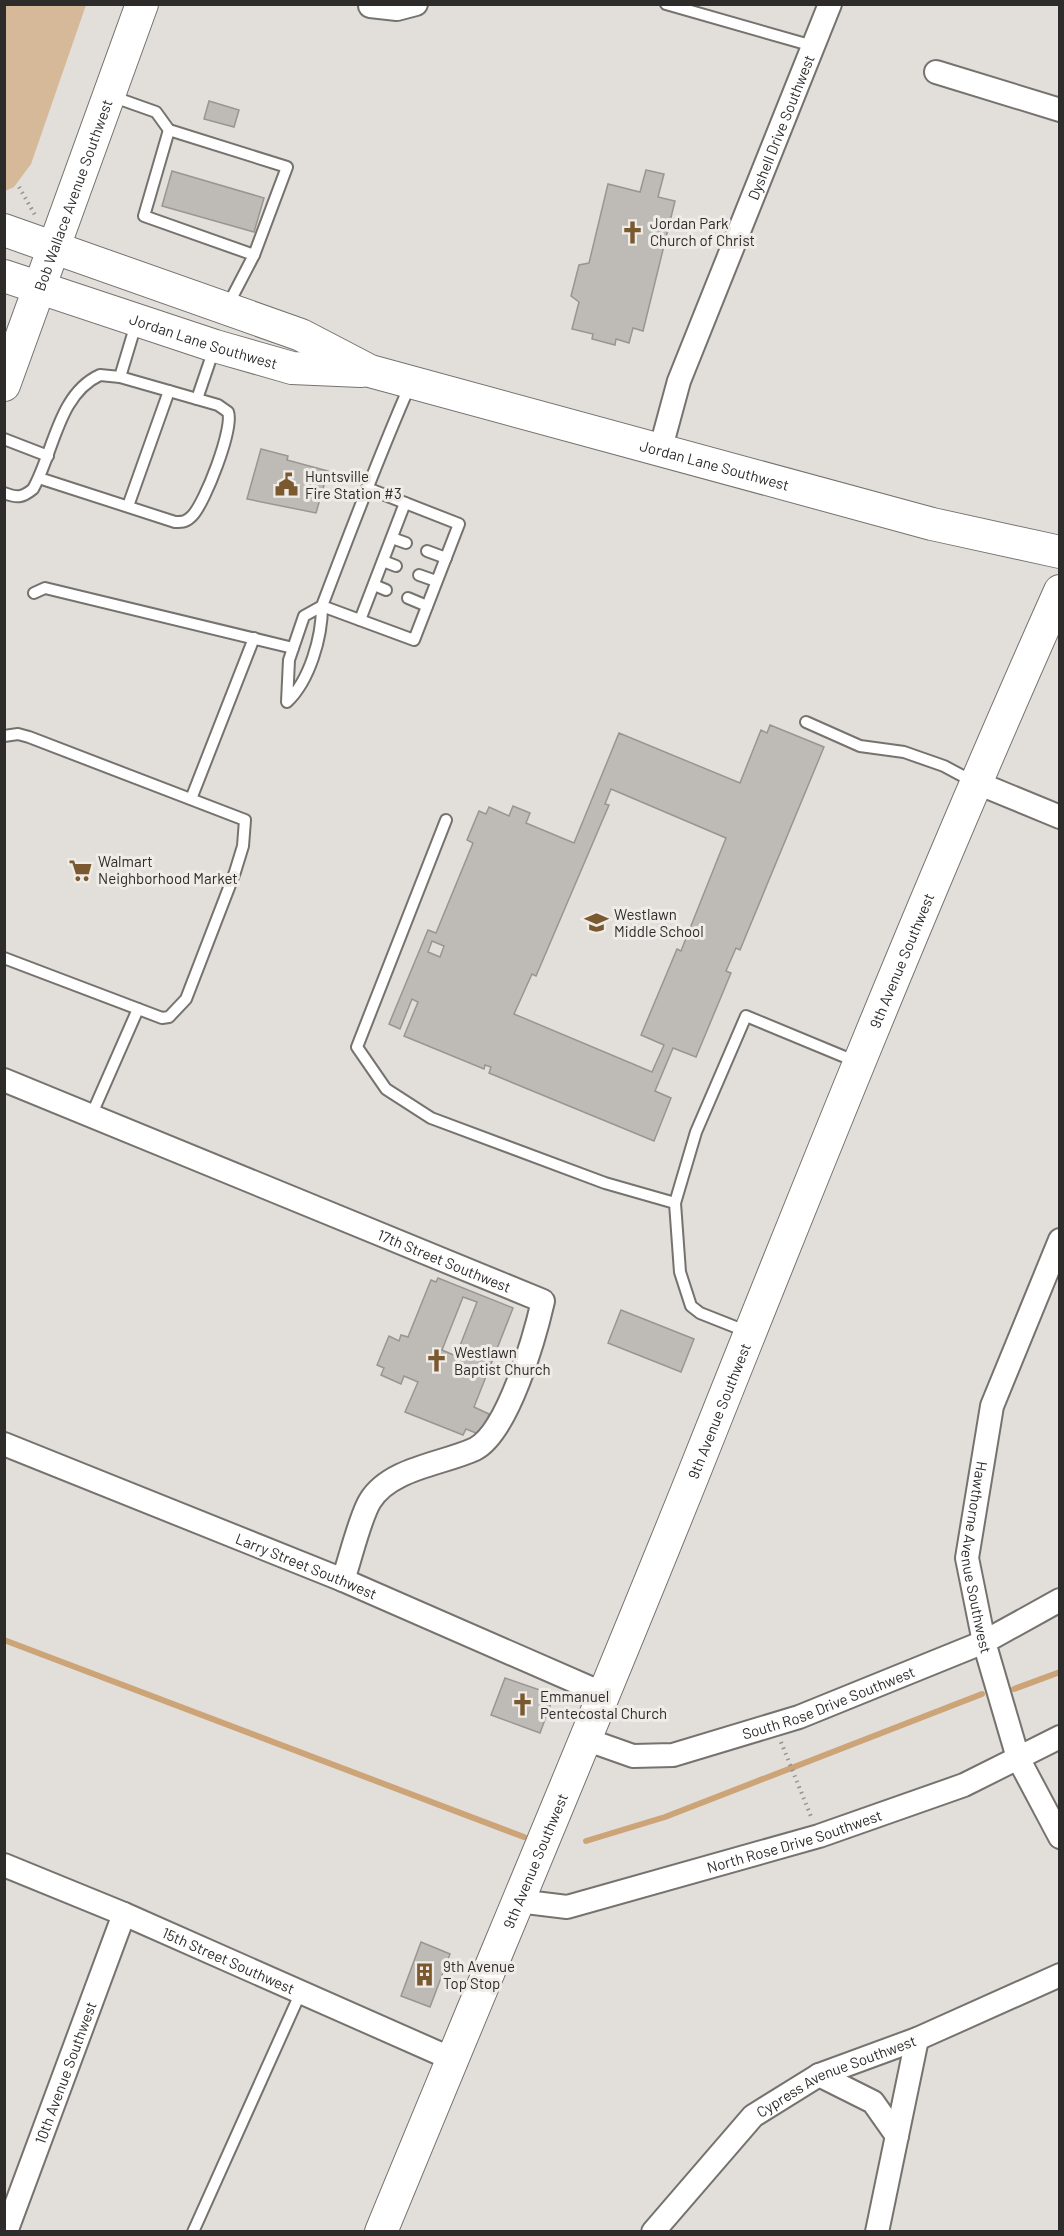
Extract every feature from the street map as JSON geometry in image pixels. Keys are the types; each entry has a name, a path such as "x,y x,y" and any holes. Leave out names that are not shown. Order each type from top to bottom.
{"main road":[{"name":"Bob Wallace Avenue Southwest","path":"4,385 142,4"},
{"name":"Jordan Lane Southwest","path":"4,230 301,335 370,371 932,524 1059,552"},
{"name":"Jordan Lane Southwest","path":"4,276 215,346 292,368 370,371"},
{"name":"9th Avenue Southwest","path":"381,2232 604,1694 858,1062 975,782 1059,591"}],"street":[{"path":"370,6 397,9 416,4"},
{"name":"Dyshell Drive Southwest","path":"660,451 679,381 830,4"},
{"path":"936,72 1059,110"},
{"path":"975,782 1059,817"},
{"name":"17th Street Southwest","path":"4,1080 543,1301 534,1339 500,1425 477,1448 395,1478 370,1501 343,1580"},
{"name":"Hawthorne Avenue Southwest","path":"1059,1240 992,1406 967,1558 984,1642 1018,1758 1059,1837"},
{"name":"Larry Street Southwest","path":"4,1444 343,1580 604,1694"},
{"name":"South Rose Drive Southwest","path":"585,1739 633,1756 673,1755 799,1717 984,1642 1059,1600"},
{"name":"North Rose Drive Southwest","path":"518,1901 567,1906 819,1836 964,1785 1059,1737"},
{"name":"15th Street Southwest","path":"4,1865 124,1914 300,1994 452,2059"},
{"name":"10th Avenue Southwest","path":"6,2232 124,1914"},
{"name":"Cypress Avenue Southwest","path":"653,2232 753,2116 819,2075 917,2039 1059,1974"},
{"path":"877,2232 917,2039"},
{"path":"819,2075 873,2102 897,2136"}],"lane":[{"path":"666,4 813,46"},
{"path":"108,95 156,112 169,130 287,167 254,255 226,308"},
{"path":"169,130 144,216 254,255"},
{"path":"120,376 137,321"},
{"path":"197,399 215,346"},
{"path":"4,493 17,498 26,495 39,478 67,406 77,390 100,375 120,376 218,405 228,412 230,418 230,427 201,502 194,515 185,522 175,522 39,478"},
{"path":"367,488 459,524 414,640 322,606 304,616 289,660 287,702 298,692 309,664 322,625 322,606 367,488 411,382"},
{"path":"128,506 169,391"},
{"path":"4,439 48,456"},
{"path":"360,620 405,503"},
{"path":"392,538 406,543"},
{"path":"427,551 446,558"},
{"path":"383,561 396,566"},
{"path":"419,575 436,581"},
{"path":"374,585 386,590"},
{"path":"34,592 45,588 293,648"},
{"path":"408,598 427,606"},
{"path":"191,799 254,639"},
{"path":"806,722 860,746 904,752 944,766 975,782"},
{"path":"4,736 18,734 29,737 245,820 243,846 236,872 183,1004 169,1017 162,1018 4,958"},
{"path":"446,820 357,1047 386,1089 431,1118 605,1183 675,1203"},
{"path":"91,1116 138,1009"},
{"path":"749,1333 691,1306 680,1272 675,1203 696,1132 746,1016 858,1062"},
{"path":"194,2232 300,1994"}],"path":[{"path":"786,1756 819,1836"}],"shaded area":[{"path":"5,4 86,5 31,164 14,187 5,191"}],"building":[{"path":"209,101 239,110 234,127 204,119"},
{"name":"Jordan Park Church of Christ","path":"646,170 664,174 658,197 675,201 643,331 633,328 629,343 616,339 615,345 592,339 593,334 572,329 579,302 571,296 579,265 589,263 608,184 640,192"},
{"path":"172,171 264,198 254,232 162,206"},
{"name":"Huntsville Fire Station #3","path":"261,449 288,456 287,460 328,471 316,513 247,499"},
{"path":"770,725 824,747 740,950 736,948 726,971 731,973 696,1057 673,1048 655,1091 671,1098 654,1141 489,1073 491,1067 485,1065 484,1069 404,1036 418,1002 412,999 400,1029 389,1024 428,930 436,933 473,843 467,840 479,811 486,814 489,807 509,816 513,806 530,813 526,823 574,843 619,733 740,783 761,730 767,733","holes":["611,789 726,838 681,951 677,949 641,1035 664,1045 652,1072 514,1014 532,974 536,976 609,805 605,804","432,941 444,946 440,957 428,952"]},
{"name":"Westlawn Baptist Church","path":"438,1278 513,1308 474,1407 489,1414 481,1435 466,1429 463,1435 405,1412 418,1382 404,1376 401,1384 381,1375 384,1368 377,1365 389,1336 399,1341 401,1335 408,1337 431,1280 436,1282","holes":["463,1297 477,1302 456,1356 442,1350"]},
{"path":"621,1310 694,1339 681,1372 608,1343"},
{"name":"Emmanuel Pentecostal Church","path":"505,1678 554,1695 540,1733 491,1715"},
{"name":"9th Avenue Top Stop","path":"421,1942 450,1954 430,2007 401,1996"}],"waterway":[{"path":"4,1640 524,1837"},
{"path":"1014,1689 1060,1672"},
{"path":"586,1841 665,1817 982,1694"}],"place":[{"name":"Jordan Park Church of Christ","path":"632,232"},
{"name":"Huntsville Fire Station #3","path":"287,485"},
{"name":"Walmart Neighborhood Market","path":"80,870"},
{"name":"Westlawn Middle School","path":"596,923"},
{"name":"Westlawn Baptist Church","path":"436,1361"},
{"name":"Emmanuel Pentecostal Church","path":"522,1705"},
{"name":"9th Avenue Top Stop","path":"425,1975"}]}
